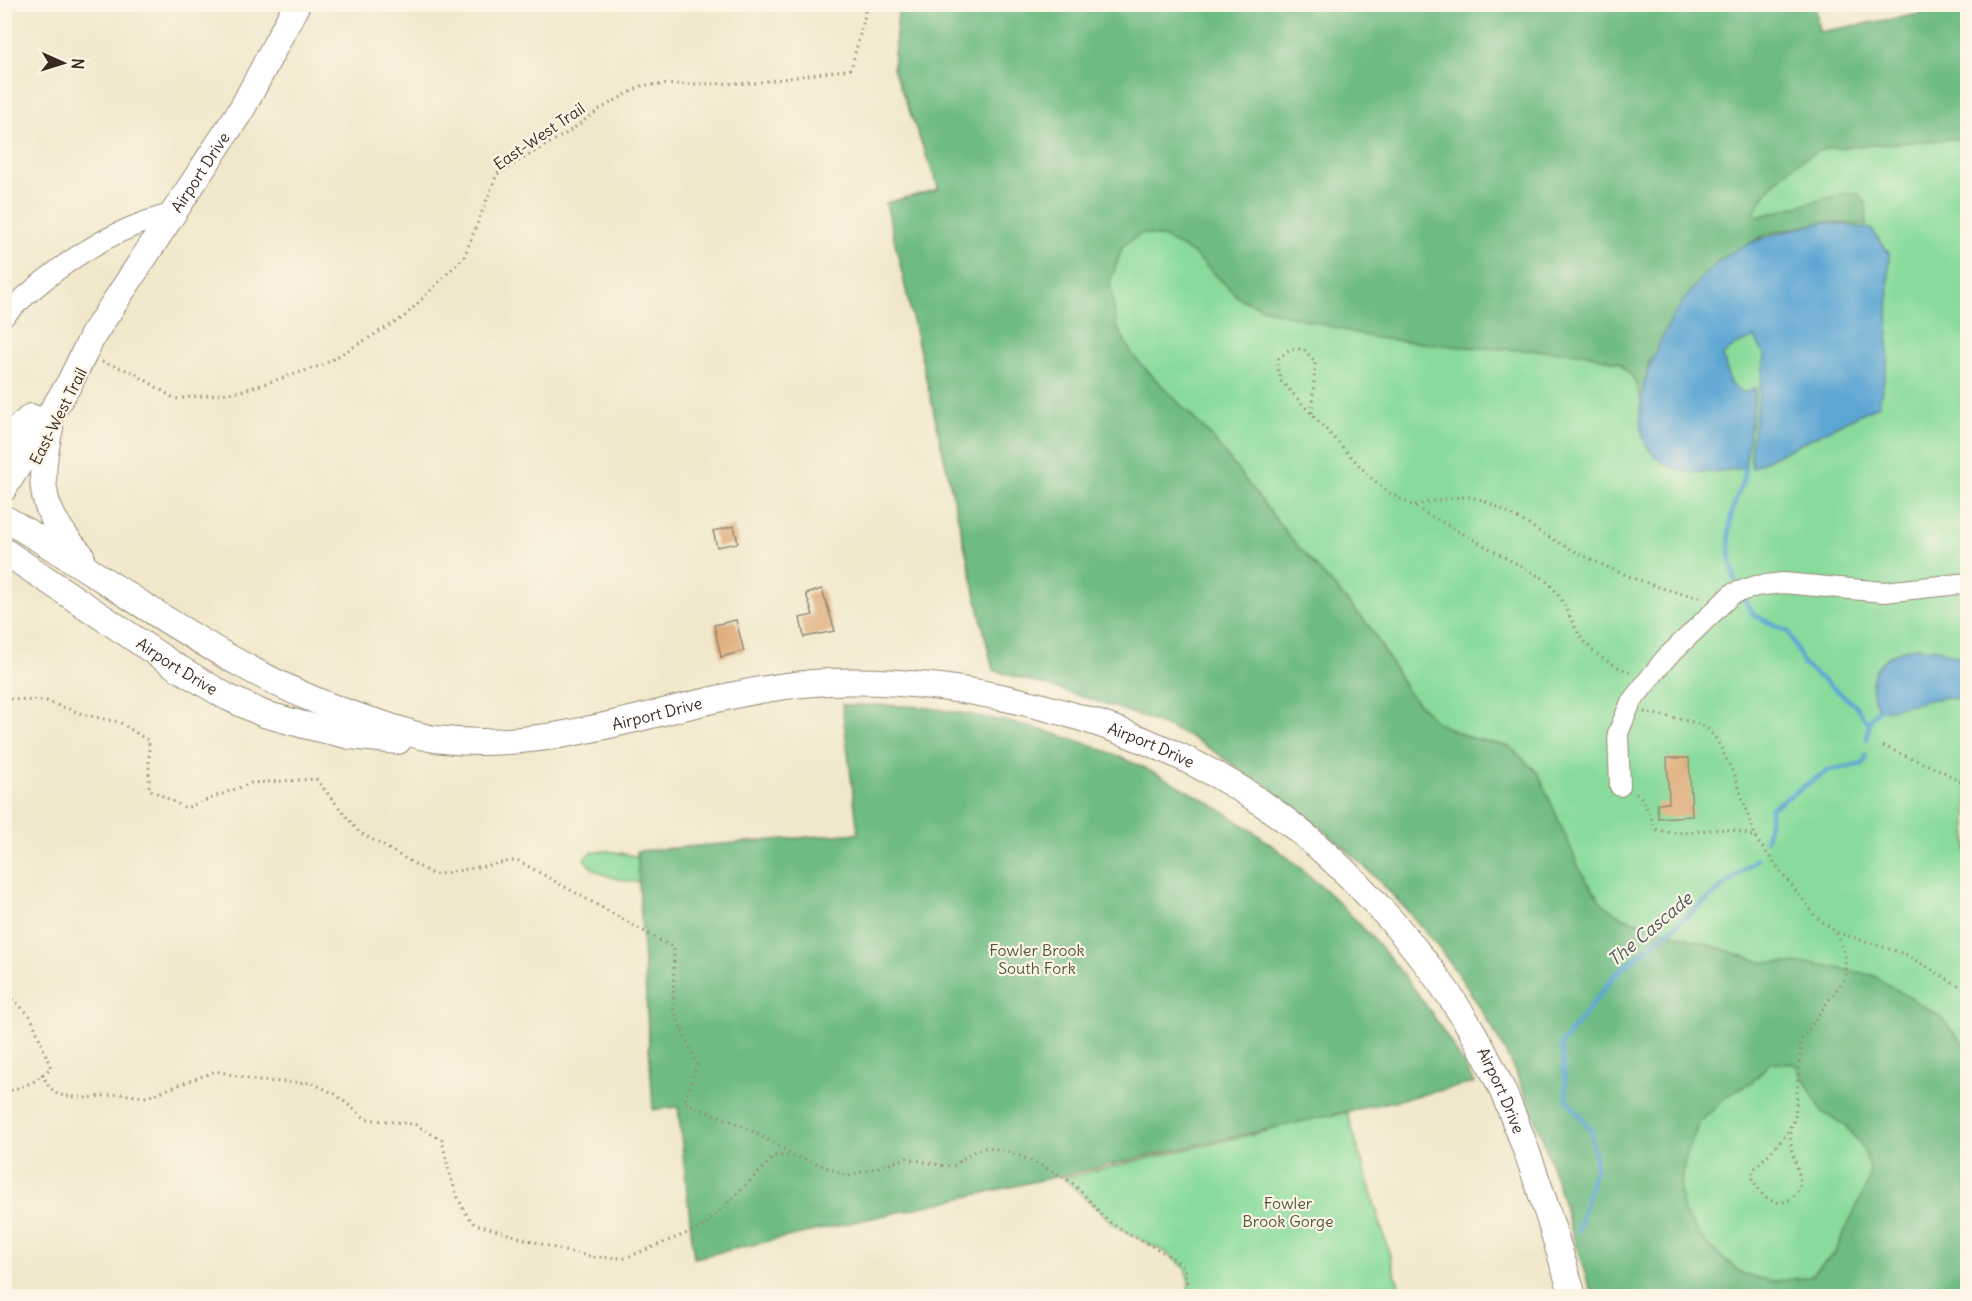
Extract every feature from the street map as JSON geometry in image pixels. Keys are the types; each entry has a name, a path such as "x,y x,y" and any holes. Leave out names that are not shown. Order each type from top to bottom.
{"main road":[{"name":"Airport Drive","path":"128,593 83,557 61,534 49,511 43,490 42,463 51,424 93,335 243,107 297,4"},
{"name":"Airport Drive","path":"4,456 60,375 93,335"},
{"name":"Airport Drive","path":"4,488 69,384"},
{"path":"4,441 32,417"},
{"name":"Airport Drive","path":"4,518 248,669 292,692 334,710 432,738 443,739"},
{"name":"Airport Drive","path":"4,551 175,666 227,697 264,714 351,736 392,741 529,740 580,732 789,687 827,682 871,683 978,692 1035,705 1144,741 1239,788 1325,854 1389,919 1429,970 1464,1020 1499,1083 1530,1166 1573,1296"}],"lane":[{"path":"4,316 35,286 113,234 146,220 175,213"},
{"path":"1620,786 1618,733 1628,709 1665,659 1732,594 1770,584 1884,592 1968,583"}],"path":[{"name":"East-West Trail","path":"99,362 133,372 175,399 238,392 323,365 404,316 464,257 497,174 567,133 600,109 643,86 754,83 851,69 865,15 865,4"},
{"path":"1312,413 1315,362 1304,349 1290,349 1278,358 1278,374 1288,390 1371,478 1383,488 1544,579 1563,599 1577,630 1589,648 1609,663 1649,679"},
{"path":"1413,505 1465,497 1481,500 1568,548 1662,589 1706,598 1732,594"},
{"path":"4,699 46,701 85,716 119,722 149,741 149,789 186,808 252,783 315,779 358,832 434,875 517,860 674,948 673,1008 697,1065 684,1102 745,1127 792,1154 849,1176 907,1158 944,1166 956,1165 966,1154 984,1148 1024,1159 1070,1182 1098,1206 1108,1220 1170,1255 1185,1268 1189,1296"},
{"path":"1628,709 1680,718 1707,728 1726,756 1756,838 1815,917 1836,932 1905,954 1968,991"},
{"path":"1883,746 1944,772 1968,786"},
{"path":"1620,786 1630,788 1643,799 1656,829 1666,833 1727,828 1745,832 1756,838"},
{"path":"1792,1126 1754,1169 1752,1176 1760,1192 1774,1202 1784,1202 1794,1197 1799,1188 1799,1178 1791,1145 1792,1126 1798,1109 1801,1040 1840,988 1846,976 1845,955 1836,932"},
{"path":"4,990 31,1017 51,1068 33,1082 4,1093"},
{"path":"42,1074 49,1087 58,1095 87,1098 120,1094 147,1097 216,1071 258,1081 312,1083 335,1094 366,1119 414,1124 442,1140 459,1200 467,1217 475,1224 565,1251 594,1257 625,1258 705,1226 775,1156 792,1154"}],"green space":[{"path":"1815,4 1819,32 1967,6 1967,1296 1593,1296 1540,1131 1508,1057 1481,1009 1450,963 1415,919 1377,879 1293,806 1194,739 1120,709 993,670 886,203 939,189 893,68 899,5"},
{"path":"1815,4 1819,32 1967,6 1967,138 1830,148 1819,151 1797,163 1768,191 1755,211 1757,217 1846,193 1858,194 1866,205 1867,225 1824,222 1766,234 1717,262 1649,362 1641,401 1634,379 1619,363 1583,353 1462,347 1375,338 1265,309 1239,298 1194,254 1165,238 1142,233 1123,246 1110,282 1117,328 1135,358 1211,436 1289,536 1370,627 1408,692 1437,723 1468,737 1510,747 1538,773 1581,872 1602,903 1622,917 1762,962 1818,964 1872,975 1940,1016 1967,1048 1967,1296 1593,1296 1540,1131 1508,1057 1481,1009 1450,963 1415,919 1377,879 1293,806 1194,739 1120,709 993,670 886,203 939,189 893,68 899,5","holes":["1770,1063 1795,1064 1823,1113 1844,1124 1862,1146 1870,1168 1868,1182 1834,1254 1809,1277 1774,1281 1744,1275 1706,1244 1684,1213 1680,1189 1686,1153 1700,1122 1727,1096 1752,1082"]},
{"name":"Fowler Brook South Fork","path":"842,705 930,708 1050,732 1113,754 1170,781 1224,812 1275,848 1322,887 1366,930 1406,978 1442,1029 1474,1083 694,1258 678,1107 653,1110 637,851 858,833"},
{"name":"Fowler Brook Gorge","path":"609,851 650,859 1333,1116 1347,1112 1402,1296 1187,1296 1189,1282 1185,1268 1170,1255 1116,1226 1063,1178 1267,1131 641,882 601,873 588,864 584,858 592,852"}],"water":[{"path":"1824,222 1871,229 1889,253 1888,360 1879,405 1751,468 1751,446 1765,356 1755,338 1737,344 1723,355 1730,384 1744,393 1756,388 1745,468 1690,472 1669,467 1660,461 1645,441 1640,416 1643,388 1653,357 1684,301 1701,278 1718,262 1742,247 1768,236"},
{"path":"1917,647 1938,649 1967,660 1967,702 1945,698 1879,710 1872,686 1877,667 1893,654"}],"building":[{"path":"734,526 738,543 717,547 713,531"},
{"path":"822,589 835,631 804,637 800,618 813,615 806,594"},
{"path":"736,620 744,651 721,657 714,625"},
{"path":"1667,758 1689,758 1692,816 1658,818 1657,803 1669,803"}],"waterway":[{"path":"1735,580 1729,535 1733,509 1745,468"},
{"path":"1744,599 1754,615 1789,632 1804,665 1855,705 1868,723"},
{"name":"The Cascade","path":"1867,739 1870,719 1882,706"},
{"name":"The Cascade","path":"1766,840 1771,808 1829,770 1864,764 1866,756"},
{"name":"The Cascade","path":"1578,1231 1596,1166 1591,1130 1567,1099 1561,1044 1617,973 1757,859"}]}
